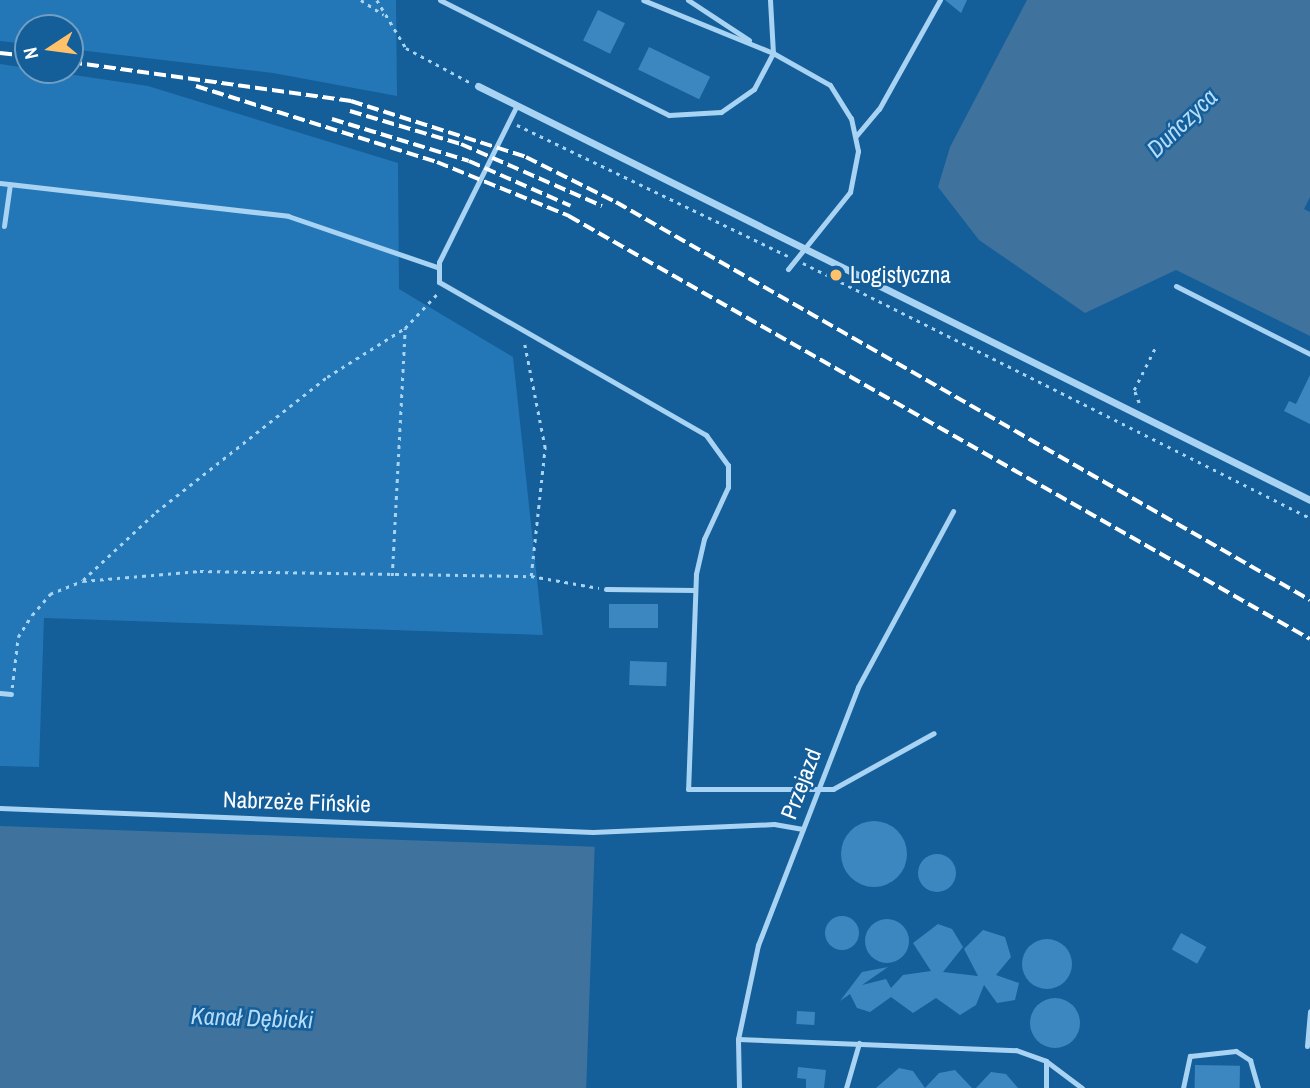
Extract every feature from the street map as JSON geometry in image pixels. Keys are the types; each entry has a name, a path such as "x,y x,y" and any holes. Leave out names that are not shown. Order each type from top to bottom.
{"street":[{"path":"478,86 1310,500"}],"lane":[{"path":"440,0 679,117 721,112 741,101 773,53 770,0"},
{"path":"643,0 749,40"},
{"path":"653,0 656,7"},
{"path":"688,0 749,40 830,85 856,136 850,192 807,249 788,269"},
{"path":"856,136 879,110 940,0"},
{"path":"516,107 437,267 444,287 522,328 686,422 724,453 728,487 704,539 695,590 688,789 834,789 934,733"},
{"path":"0,183 288,216 437,267"},
{"path":"4,226 10,184"},
{"path":"1176,286 1310,354"},
{"name":"Przejazd","path":"739,1088 738,1039 758,945 876,647 953,511"},
{"path":"606,589 695,590"},
{"path":"0,693 11,694"},
{"name":"Nabrzeże Fińskie","path":"0,808 593,832 774,824 803,829"},
{"path":"1307,1046 1310,1012"},
{"path":"738,1039 1016,1050 1046,1061 1082,1088"},
{"path":"846,1088 859,1043"},
{"path":"1183,1088 1190,1056 1236,1051 1250,1060 1258,1088"},
{"path":"1046,1061 1046,1088"}],"path":[{"path":"361,0 384,15"},
{"path":"377,0 406,48 478,86"},
{"path":"509,121 797,260 1310,518"},
{"path":"83,581 156,512 327,377 405,328 444,287"},
{"path":"392,576 405,328"},
{"path":"522,328 545,448 531,576"},
{"path":"1136,431 1147,410 1135,390 1156,346"},
{"path":"11,694 18,638 32,615 50,594 83,581 188,571 531,576 606,589"}],"shaded area":[{"path":"0,0 396,0 397,96 273,73 84,51 84,14 14,14 14,42 0,41"},
{"path":"0,64 14,66 14,84 84,84 84,76 148,86 398,163 399,289 513,357 543,635 44,618 39,767 0,766"}],"water":[{"name":"Duńczyca","path":"1027,0 1310,0 1310,197 1304,209 1310,212 1310,336 1176,270 1085,313 979,240 938,187 950,147"},
{"name":"Kanał Dębicki","path":"0,826 595,847 586,1088 0,1088"}],"building":[{"path":"945,0 967,0 961,13"},
{"path":"598,10 625,23 610,54 583,41"},
{"path":"649,47 710,77 699,99 638,69"},
{"path":"1310,375 1310,424 1284,411 1289,401 1296,404"},
{"path":"609,604 658,604 658,628 609,628"},
{"path":"630,661 667,662 666,686 629,685"},
{"path":"880,821 898,830 905,841 905,867 898,878 887,885 868,887 850,878 843,867 841,848 850,830 861,823"},
{"path":"937,854 950,860 956,873 950,886 937,892 924,886 918,873 924,860"},
{"path":"842,916 854,921 859,933 854,945 842,950 830,945 825,933 830,921"},
{"path":"887,919 902,926 909,941 902,956 887,963 872,956 865,941 872,926"},
{"path":"938,924 952,929 963,947 943,972 978,976 964,949 983,930 1005,937 1011,957 996,975 1019,983 1015,1000 997,1003 984,985 976,1005 960,1015 936,998 913,1013 891,997 870,1012 857,1008 850,994 840,1001 862,972 888,967 862,985 886,979 891,988 903,975 931,971 913,943"},
{"path":"1181,933 1206,947 1197,964 1172,950"},
{"path":"1047,939 1065,946 1072,964 1065,982 1047,989 1029,982 1022,964 1029,946"},
{"path":"1055,998 1073,1005 1080,1023 1073,1041 1055,1048 1037,1041 1030,1023 1037,1005"},
{"path":"797,1011 815,1012 814,1025 796,1024"},
{"path":"1195,1065 1240,1066 1240,1088 1195,1088"},
{"path":"798,1067 826,1070 824,1088 806,1088 806,1079 797,1078"},
{"path":"899,1068 913,1071 925,1088 876,1088"},
{"path":"955,1070 972,1088 925,1088 939,1073"},
{"path":"991,1072 1006,1074 1018,1088 976,1088"}],"railway":[{"path":"0,53 14,54"},
{"path":"84,64 351,101 526,157 616,202 1310,600"},
{"path":"196,86 437,162 569,216 1310,639"},
{"path":"350,111 461,144 602,206"},
{"path":"332,119 469,161 571,206"}],"place":[{"name":"Logistyczna","path":"836,275"}]}
